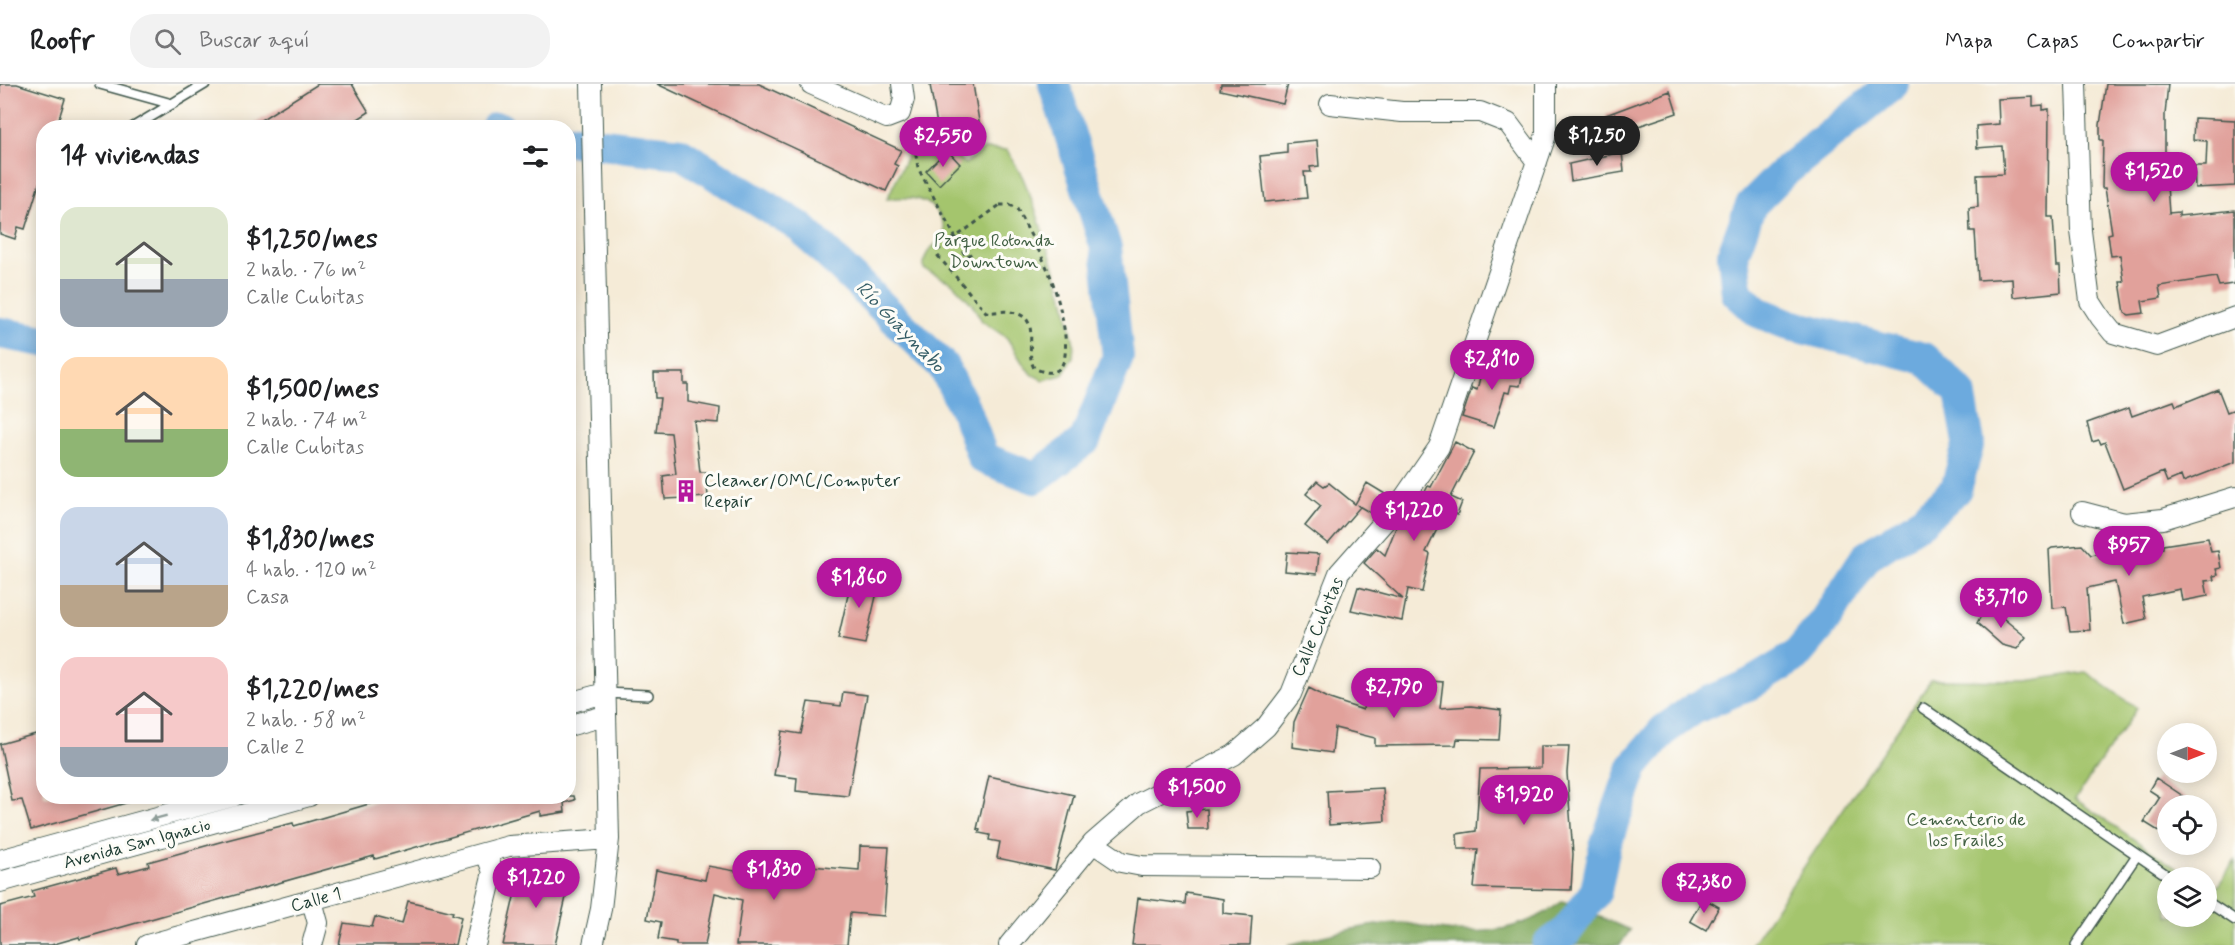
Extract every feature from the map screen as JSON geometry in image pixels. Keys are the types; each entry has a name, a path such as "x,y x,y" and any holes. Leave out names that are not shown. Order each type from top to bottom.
{"street":[{"path":"591,84 609,839 601,909 593,945"},
{"path":"811,84 874,115 886,118 900,113 904,99 902,84"},
{"name":"Calle Cubitas","path":"1009,945 1093,843 1139,803 1234,755 1266,727 1291,693 1339,573 1399,505 1439,447 1546,135 1546,84"},
{"path":"2076,84 2081,231 2090,300 2101,318 2113,333 2157,346 2235,317"},
{"path":"1330,104 1402,112 1480,112 1508,123 1537,162"},
{"path":"2082,512 2124,523 2163,519 2235,497"},
{"path":"576,701 605,693"},
{"path":"576,724 605,716"},
{"name":"Avenida San Ignacio","path":"0,860 180,804"},
{"name":"Avenida San Ignacio","path":"0,882 280,804"},
{"name":"Calle 1","path":"147,945 486,853 539,842 609,839"},
{"path":"1093,843 1121,862 1142,866 1370,868"},
{"path":"475,945 493,872 486,853"},
{"path":"312,901 318,923 312,945"}],"lane":[{"path":"145,120 205,84"},
{"path":"106,85 172,104"},
{"path":"605,693 648,695"},
{"path":"1923,708 2157,869"},
{"path":"2076,945 2137,855"},
{"path":"2217,908 2235,920"}],"path":[{"path":"900,113 915,149 918,168 966,257 974,252"},
{"path":"1000,205 1010,205 1017,209 1049,274 1059,302 1066,357 1059,370 1052,372 1034,368 1029,353 1033,339 1029,322 1024,317 1010,312 986,312 938,256 938,250 956,236 1000,205"}],"green space":[{"name":"Parque Rotonda Downtown","path":"947,147 965,164 984,149 1007,150 1023,178 1065,302 1074,344 1073,357 1062,375 1043,380 1033,375 1025,367 1007,338 982,321 972,304 952,283 924,269 926,256 942,237 944,230 937,211 918,199 887,199 910,150 927,151"},
{"name":"Cementerio de los Frailes","path":"2086,672 2137,708 2075,799 2174,867 2157,867 2157,927 2217,927 2217,887 2235,861 2235,945 1751,945 1931,680 2026,681"},
{"path":"1563,901 1630,930 1620,945 1288,945 1344,931 1387,924 1406,923 1455,931 1488,931 1534,919"}],"building":[{"path":"0,84 17,84 65,99 58,120 36,120 36,194 25,229 18,227 15,239 0,234"},
{"path":"318,84 352,84 369,112 356,120 261,120"},
{"path":"657,84 759,84 901,150 894,164 898,166 886,191"},
{"path":"973,84 981,134 940,142 930,85"},
{"path":"1221,84 1288,84 1283,104 1220,90"},
{"path":"2106,84 2168,84 2165,158 2169,213 2179,212 2179,216 2235,210 2235,281 2233,284 2219,286 2216,277 2159,286 2161,298 2142,301 2144,313 2129,315 2125,313 2120,282 2124,282 2120,255 2111,256 2108,234 2112,233 2105,188 2102,188 2103,140 2100,140 2100,125"},
{"path":"1670,91 1677,113 1612,135 1606,115"},
{"path":"2033,97 2033,106 2043,105 2043,110 2049,109 2048,217 2053,217 2056,266 2060,266 2061,292 2013,297 2012,278 1978,280 1975,231 1970,231 1969,208 1978,207 1977,175 2004,174 2002,146 1977,148 1976,126 1999,124 1998,99"},
{"path":"2194,118 2235,120 2235,186 2195,188 2194,166 2206,166 2207,141 2193,140"},
{"path":"1317,140 1319,166 1310,167 1311,172 1304,172 1307,198 1265,202 1260,156 1287,153 1287,143"},
{"path":"947,150 960,164 939,185 926,171"},
{"path":"1622,152 1624,172 1571,181 1569,164"},
{"path":"1488,358 1524,367 1520,386 1511,385 1509,393 1505,392 1494,427 1462,417 1472,388 1477,390 1484,361"},
{"path":"654,373 684,373 684,384 688,384 688,402 720,408 719,423 694,421 700,472 706,472 708,497 665,499 663,476 676,474 671,433 656,432 660,398 655,398"},
{"path":"2218,389 2227,412 2235,409 2235,462 2183,482 2181,476 2167,482 2163,472 2123,489 2105,442 2101,444 2099,440 2092,442 2087,423 2129,408 2132,416 2174,401 2176,406"},
{"path":"1455,442 1474,452 1451,497 1462,502 1457,515 1454,513 1449,522 1442,519 1426,552 1430,554 1422,592 1408,589 1402,621 1351,610 1358,587 1403,599 1364,563 1377,548 1385,555 1397,525 1412,507 1416,509 1428,486 1431,487"},
{"path":"1317,481 1324,486 1329,483 1355,504 1367,483 1390,497 1374,515 1357,505 1360,507 1328,544 1305,526 1321,506 1306,494"},
{"path":"2208,538 2211,552 2218,551 2221,568 2216,569 2218,575 2213,576 2214,580 2205,581 2208,596 2182,601 2180,589 2142,597 2146,619 2124,624 2115,582 2087,588 2090,630 2070,631 2066,607 2052,608 2049,550 2052,548 2082,545 2091,555 2131,547 2133,553 2163,548 2163,545"},
{"path":"1287,552 1319,554 1317,574 1285,571"},
{"path":"853,573 880,579 865,644 838,639"},
{"path":"1987,605 2026,637 2017,649 2002,645 1977,623"},
{"path":"1394,678 1443,682 1440,708 1471,706 1501,710 1499,740 1457,739 1456,745 1375,746 1375,738 1335,728 1332,753 1292,747 1294,722 1309,688 1330,699 1363,710 1365,696 1391,702"},
{"path":"843,692 867,695 848,796 796,791 797,778 774,775 782,731 801,734 808,702 841,706"},
{"path":"36,734 36,804 122,804 31,830 22,800 12,801 0,744"},
{"path":"1541,746 1569,746 1567,773 1573,854 1571,890 1474,888 1478,849 1458,849 1457,834 1476,831 1480,769 1541,768"},
{"path":"989,776 1074,795 1055,870 997,858 1000,842 989,840 990,835 979,833 980,830 977,829"},
{"path":"2156,778 2157,783 2164,783 2182,795 2157,795 2149,790"},
{"path":"1383,788 1385,821 1329,825 1327,791"},
{"path":"2157,802 2157,830 2144,822"},
{"path":"369,804 564,804 565,812 540,816 540,811 375,859 374,856 80,939 79,937 51,945 0,945 0,906 34,897 32,891 116,868 118,874 149,866 148,862 227,840 293,823 294,826"},
{"path":"1207,809 1208,829 1188,829 1186,811"},
{"path":"860,846 889,847 884,916 850,913 847,945 736,945 742,900 715,893 705,945 676,945 676,942 658,939 661,922 647,919 656,870 705,880 708,866 746,873 749,861 859,870"},
{"path":"531,864 560,871 557,891 567,893 555,945 503,945 517,884 522,871 529,873"},
{"path":"1186,893 1223,899 1223,913 1252,916 1250,945 1132,945 1138,898 1185,904"},
{"path":"1703,898 1719,907 1706,930 1690,921"},
{"path":"408,901 453,912 452,914 461,917 455,945 339,945 344,923 372,927 375,917 402,924"}],"waterway":[{"name":"Río Guaynabo","path":"576,141 680,153 800,227 943,366 966,411 983,458 1035,478 1085,440 1118,357 1106,248 1054,84"},
{"path":"1548,945 1566,932 1596,891 1605,846 1633,767 1664,730 1695,708 1750,684 1795,657 1821,626 1866,557 1922,521 1956,489 1969,442 1960,392 1924,358 1790,325 1758,312 1737,293 1733,254 1751,205 1783,173 1893,84"},
{"name":"Río Guaynabo","path":"0,333 36,340"}],"place":[{"name":"Cleaner/OMC/Computer Repair","path":"686,491"}]}
